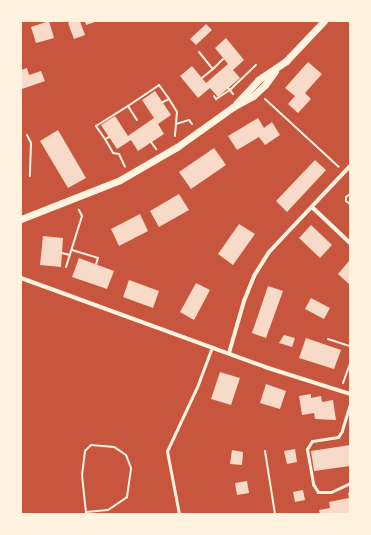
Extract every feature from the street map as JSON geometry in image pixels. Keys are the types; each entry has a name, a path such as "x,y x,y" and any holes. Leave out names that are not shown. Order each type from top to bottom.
{"street":[{"path":"21,220 120,180 177,147 233,106 257,93 275,70 324,21"},
{"path":"229,353 254,276 269,252 313,208 350,166"},
{"path":"313,208 350,243"},
{"path":"346,238 350,234"},
{"path":"21,278 212,346 265,367 350,394"}],"lane":[{"path":"179,514 167,451 197,387 212,346"},
{"path":"350,404 342,431 338,437 312,441 307,449 313,484 318,492 331,492 350,483"}],"path":[{"path":"199,52 213,69"},
{"path":"202,78 223,58"},
{"path":"214,96 216,99 256,65"},
{"path":"126,167 118,154 113,153 96,126 159,85 177,112 175,139"},
{"path":"229,89 234,94"},
{"path":"163,102 169,99"},
{"path":"265,99 344,172"},
{"path":"128,106 137,120"},
{"path":"176,124 189,120 193,125"},
{"path":"27,135 31,143 30,176"},
{"path":"105,139 109,136"},
{"path":"151,142 156,150"},
{"path":"350,194 346,197 346,202 350,204"},
{"path":"66,267 82,216 79,210"},
{"path":"72,250 98,258 96,264"},
{"path":"62,253 70,256"},
{"path":"328,339 350,346"},
{"path":"343,384 350,364"},
{"path":"91,445 114,447 126,455 131,468 127,497 108,510 86,513 82,475 85,451 91,445"},
{"path":"265,451 274,514"}],"building":[{"path":"49,21 54,38 36,43 31,27"},
{"path":"72,21 80,21 85,35 74,39 68,23"},
{"path":"85,21 98,21 86,25"},
{"path":"206,24 212,30 196,45 190,39"},
{"path":"226,38 244,60 233,70 240,78 218,97 210,88 198,98 180,76 192,66 206,83 228,64 215,48"},
{"path":"308,62 322,74 305,93 311,99 298,113 288,104 295,96 285,88"},
{"path":"27,68 29,75 41,71 45,81 22,89 21,70"},
{"path":"155,91 171,115 158,124 164,134 138,151 131,140 117,149 101,125 115,116 128,136 154,118 142,100"},
{"path":"258,118 264,128 272,122 280,135 265,145 259,137 237,150 228,136"},
{"path":"58,130 86,178 68,188 40,141"},
{"path":"214,148 226,165 191,189 179,172"},
{"path":"315,160 326,170 287,212 276,201"},
{"path":"179,194 189,210 159,227 150,211"},
{"path":"140,214 148,231 119,246 111,229"},
{"path":"239,224 255,234 233,265 218,254"},
{"path":"311,225 332,245 320,258 299,238"},
{"path":"43,236 63,238 61,267 40,265"},
{"path":"79,258 114,271 107,289 72,277"},
{"path":"349,261 350,262 350,285 338,274"},
{"path":"129,280 159,291 153,308 123,297"},
{"path":"196,283 210,290 194,320 180,312"},
{"path":"268,286 283,291 266,338 252,333"},
{"path":"311,298 330,308 324,319 305,309"},
{"path":"284,335 295,338 292,347 279,343"},
{"path":"306,338 341,350 334,369 299,358"},
{"path":"220,372 240,378 231,405 211,399"},
{"path":"266,384 286,391 280,409 260,403"},
{"path":"311,394 311,398 321,396 322,402 333,400 336,420 315,419 314,413 302,415 299,396"},
{"path":"350,445 350,466 314,471 311,451"},
{"path":"295,449 297,462 287,464 284,451"},
{"path":"232,450 243,452 242,465 230,464"},
{"path":"247,481 249,493 237,495 235,483"},
{"path":"303,490 305,500 295,502 293,492"},
{"path":"350,492 350,514 320,514 319,510 330,508 329,502 349,498 348,493"}]}
